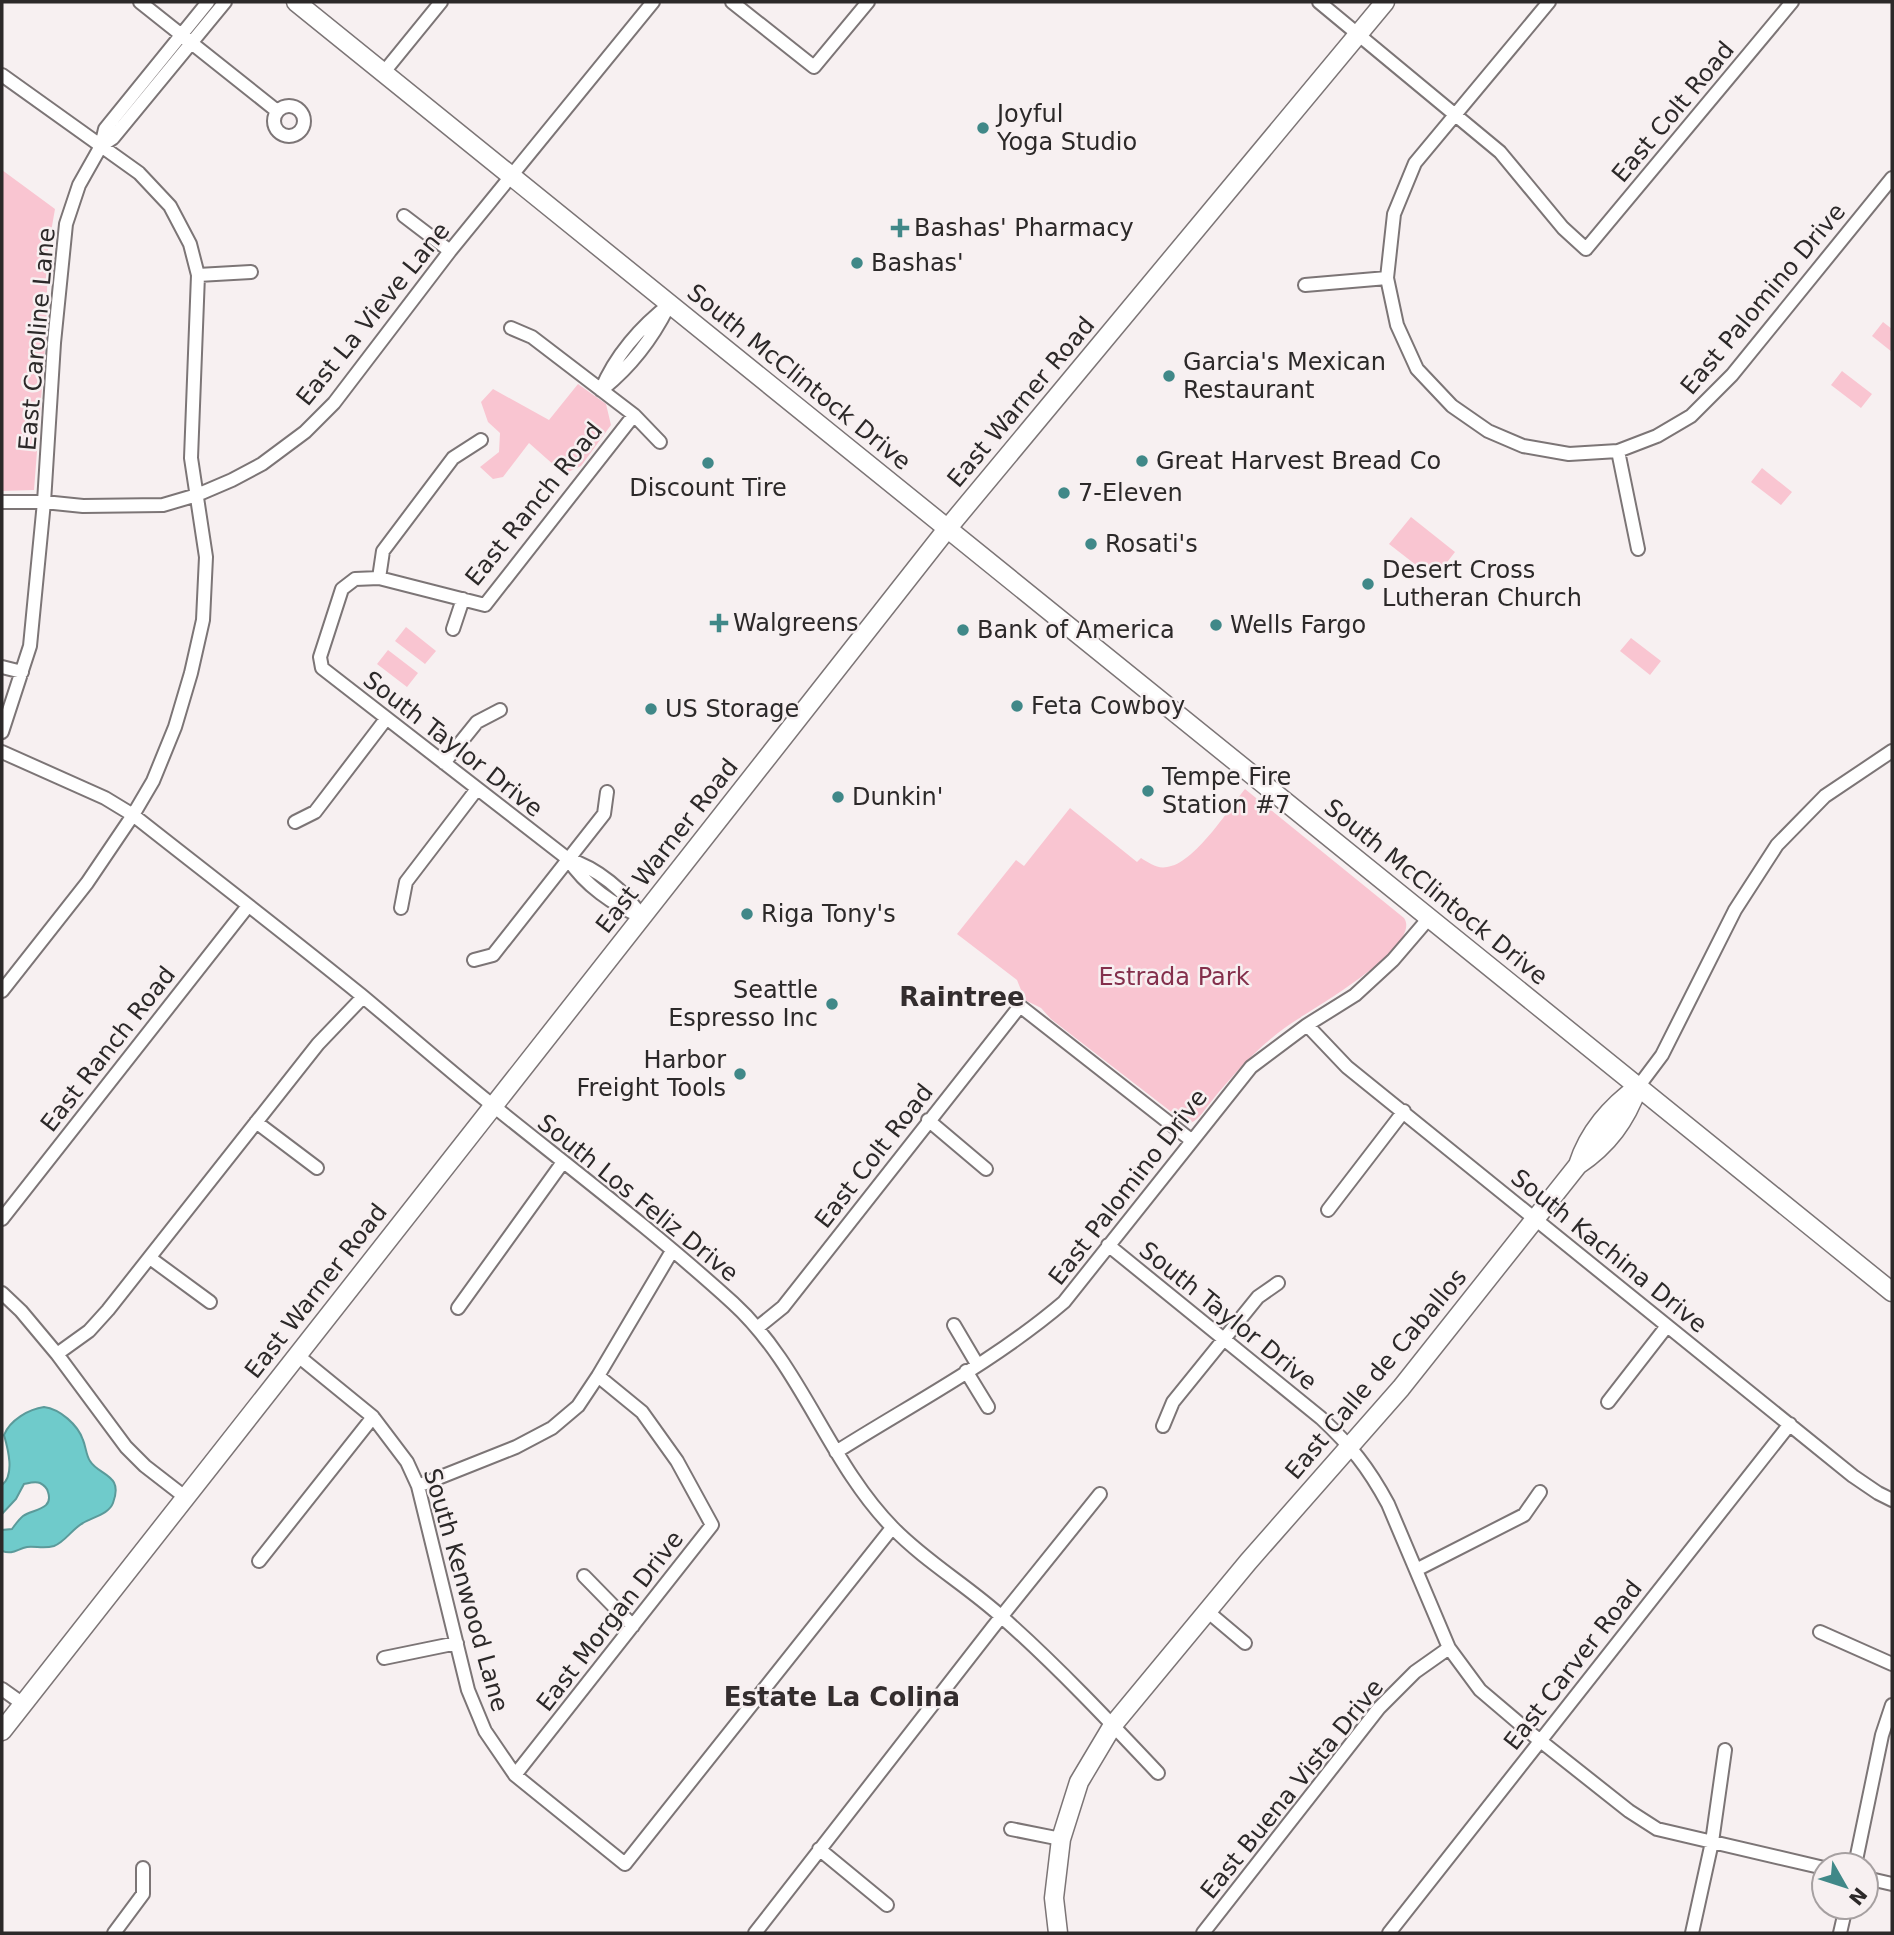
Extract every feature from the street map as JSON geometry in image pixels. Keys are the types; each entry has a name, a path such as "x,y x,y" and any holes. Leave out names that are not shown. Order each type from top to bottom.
{"main road":[{"name":"South McClintock Drive","path":"296,2 1638,1087 1891,1285"},
{"name":"East Warner Road","path":"2,1731 947,529 1385,2"},
{"name":"East Calle de Caballos","path":"1058,1933 1054,1898 1061,1839 1079,1782 1113,1725 1207,1611 1434,1348 1578,1165 1598,1151 1629,1112 1638,1087"}],"street":[{"path":"139,2 278,111"},
{"name":"East Caroline Lane","path":"186,39 208,2"},
{"name":"East Caroline Lane","path":"44,502 54,343 66,224 79,185 101,146 105,128 186,39 225,2"},
{"path":"384,72 441,2"},
{"name":"East La Vieve Lane","path":"44,502 83,506 163,505 197,495 232,480 262,464 305,432 334,403 450,251 653,2"},
{"path":"732,2 814,67 868,2"},
{"path":"1319,2 1455,116"},
{"name":"East Palomino Drive","path":"1549,2 1415,163 1394,214 1387,278 1397,325 1417,369 1452,406 1488,431 1523,446 1569,454 1618,451 1657,436 1691,416 1732,375 1892,178"},
{"name":"East Colt Road","path":"1455,116 1500,152 1563,228 1586,249 1792,2"},
{"path":"2,75 139,173 170,206 190,244 198,275 191,458 206,557 202,620 191,673 153,780 88,883 2,990"},
{"path":"404,216 450,251"},
{"path":"198,275 251,272"},
{"path":"1305,285 1387,278"},
{"name":"East Ranch Road","path":"601,390 621,375 659,327 670,304"},
{"path":"511,328 532,337 634,415 660,442"},
{"name":"East Ranch Road","path":"379,578 485,605 634,415"},
{"path":"379,578 383,551 453,457 481,440"},
{"path":"1618,451 1638,550"},
{"path":"2,502 44,502 30,646 2,732"},
{"name":"South Taylor Drive","path":"379,578 355,579 342,589 320,657 322,668 568,859 579,876 620,908 642,917"},
{"path":"453,629 463,599"},
{"path":"2,667 22,672"},
{"path":"444,763 477,722 500,710"},
{"path":"295,821 315,812 386,719"},
{"path":"1638,1087 1662,1055 1735,909 1777,845 1825,796 1892,751"},
{"name":"South Los Feliz Drive","path":"2,752 105,798 133,815 363,997 735,1305 757,1328 795,1381 859,1487 892,1528 1001,1616 1113,1725 1158,1773"},
{"path":"401,908 406,882 477,789"},
{"path":"474,960 493,955 604,814 607,792"},
{"name":"East Ranch Road","path":"2,1219 248,906"},
{"name":"East Palomino Drive","path":"836,1452 1037,1325 1063,1302 1251,1067 1307,1025 1355,995 1393,960 1429,918"},
{"path":"57,1354 89,1332 318,1044 363,997"},
{"name":"East Colt Road","path":"757,1328 783,1307 1020,1006 1191,1140"},
{"name":"South Kachina Drive","path":"1307,1025 1347,1067 1853,1476 1892,1500"},
{"path":"1328,1210 1404,1111"},
{"path":"928,1120 986,1169"},
{"path":"256,1122 317,1168"},
{"path":"458,1308 563,1162"},
{"name":"South Taylor Drive","path":"1108,1245 1321,1418 1350,1446 1375,1480 1388,1504 1450,1648 1480,1690 1629,1811 1657,1829 1810,1865"},
{"path":"418,1486 516,1447 552,1428 578,1406 672,1251"},
{"path":"150,1258 210,1302"},
{"path":"1163,1426 1173,1402 1258,1297 1278,1283"},
{"path":"2,1293 57,1354 126,1447 145,1466 185,1497"},
{"path":"954,1325 977,1364"},
{"path":"1608,1402 1667,1326"},
{"name":"South Kenwood Lane","path":"297,1355 373,1417 401,1454 418,1486 468,1690 485,1731 515,1775 625,1864 892,1528"},
{"path":"966,1371 988,1407"},
{"name":"East Morgan Drive","path":"515,1775 712,1525 677,1461 642,1412 598,1376"},
{"path":"259,1561 373,1417"},
{"name":"East Carver Road","path":"1389,1933 1790,1424"},
{"path":"1416,1570 1524,1515 1540,1492"},
{"path":"755,1933 1001,1616 1100,1494"},
{"path":"584,1576 633,1626"},
{"path":"1207,1611 1245,1643"},
{"path":"1820,1632 1892,1664"},
{"path":"384,1658 457,1643"},
{"name":"East Buena Vista Drive","path":"1203,1933 1379,1708 1415,1672 1450,1648"},
{"path":"2,1689 23,1704"},
{"path":"1858,1851 1882,1735 1892,1705"},
{"path":"1692,1933 1712,1842 1725,1750"},
{"path":"1011,1829 1061,1839"},
{"path":"819,1849 887,1905"},
{"path":"114,1933 143,1894 143,1868"}],"green space":[{"path":"2,170 55,209 48,249 46,335 34,490 2,491"},
{"path":"1883,322 1892,329 1892,352 1872,336"},
{"path":"1842,371 1872,394 1861,408 1831,385"},
{"path":"578,384 606,404 611,425 581,466 564,474 529,443 503,477 493,479 480,467 499,452 500,433 488,422 481,402 493,389 549,420"},
{"path":"1762,468 1792,492 1781,505 1751,482"},
{"path":"1411,517 1455,552 1434,579 1389,544"},
{"path":"406,627 436,651 425,664 395,641"},
{"path":"1631,638 1661,661 1650,675 1620,651"},
{"path":"388,650 418,673 407,687 377,664"},
{"name":"Estrada Park","path":"1245,789 1404,918 1406,930 1398,943 1366,974 1285,1028 1262,1047 1230,1079 1197,1119 1187,1124 1051,1019 1041,1008 1025,1000 1017,980 957,934 1016,860 1024,866 1070,808 1137,862 1141,858 1150,864 1167,867 1177,864 1199,847"}],"water":[{"path":"44,1407 62,1414 77,1429 90,1461 113,1481 116,1493 111,1507 79,1526 62,1542 54,1546 2,1551 2,1530 12,1529 23,1516 45,1506 49,1498 46,1488 40,1483 24,1484 16,1499 2,1514 2,1485 6,1481 9,1468 4,1435 21,1416"}],"place":[{"name":"Joyful Yoga Studio","path":"983,128"},
{"name":"Bashas' Pharmacy","path":"900,228"},
{"name":"Bashas'","path":"857,263"},
{"name":"Garcia's Mexican Restaurant","path":"1169,376"},
{"name":"Great Harvest Bread Co","path":"1142,461"},
{"name":"Discount Tire","path":"708,463"},
{"name":"7-Eleven","path":"1064,493"},
{"name":"Rosati's","path":"1091,544"},
{"name":"Desert Cross Lutheran Church","path":"1368,584"},
{"name":"Walgreens","path":"719,623"},
{"name":"Wells Fargo","path":"1216,625"},
{"name":"Bank of America","path":"963,630"},
{"name":"Feta Cowboy","path":"1017,706"},
{"name":"US Storage","path":"651,709"},
{"name":"Tempe Fire Station #7","path":"1148,791"},
{"name":"Dunkin'","path":"838,797"},
{"name":"Riga Tony's","path":"747,914"},
{"name":"Seattle Espresso Inc","path":"832,1004"},
{"name":"Harbor Freight Tools","path":"740,1074"}],"district":[{"name":"Raintree","path":"962,997"},
{"name":"Estate La Colina","path":"842,1697"}]}
